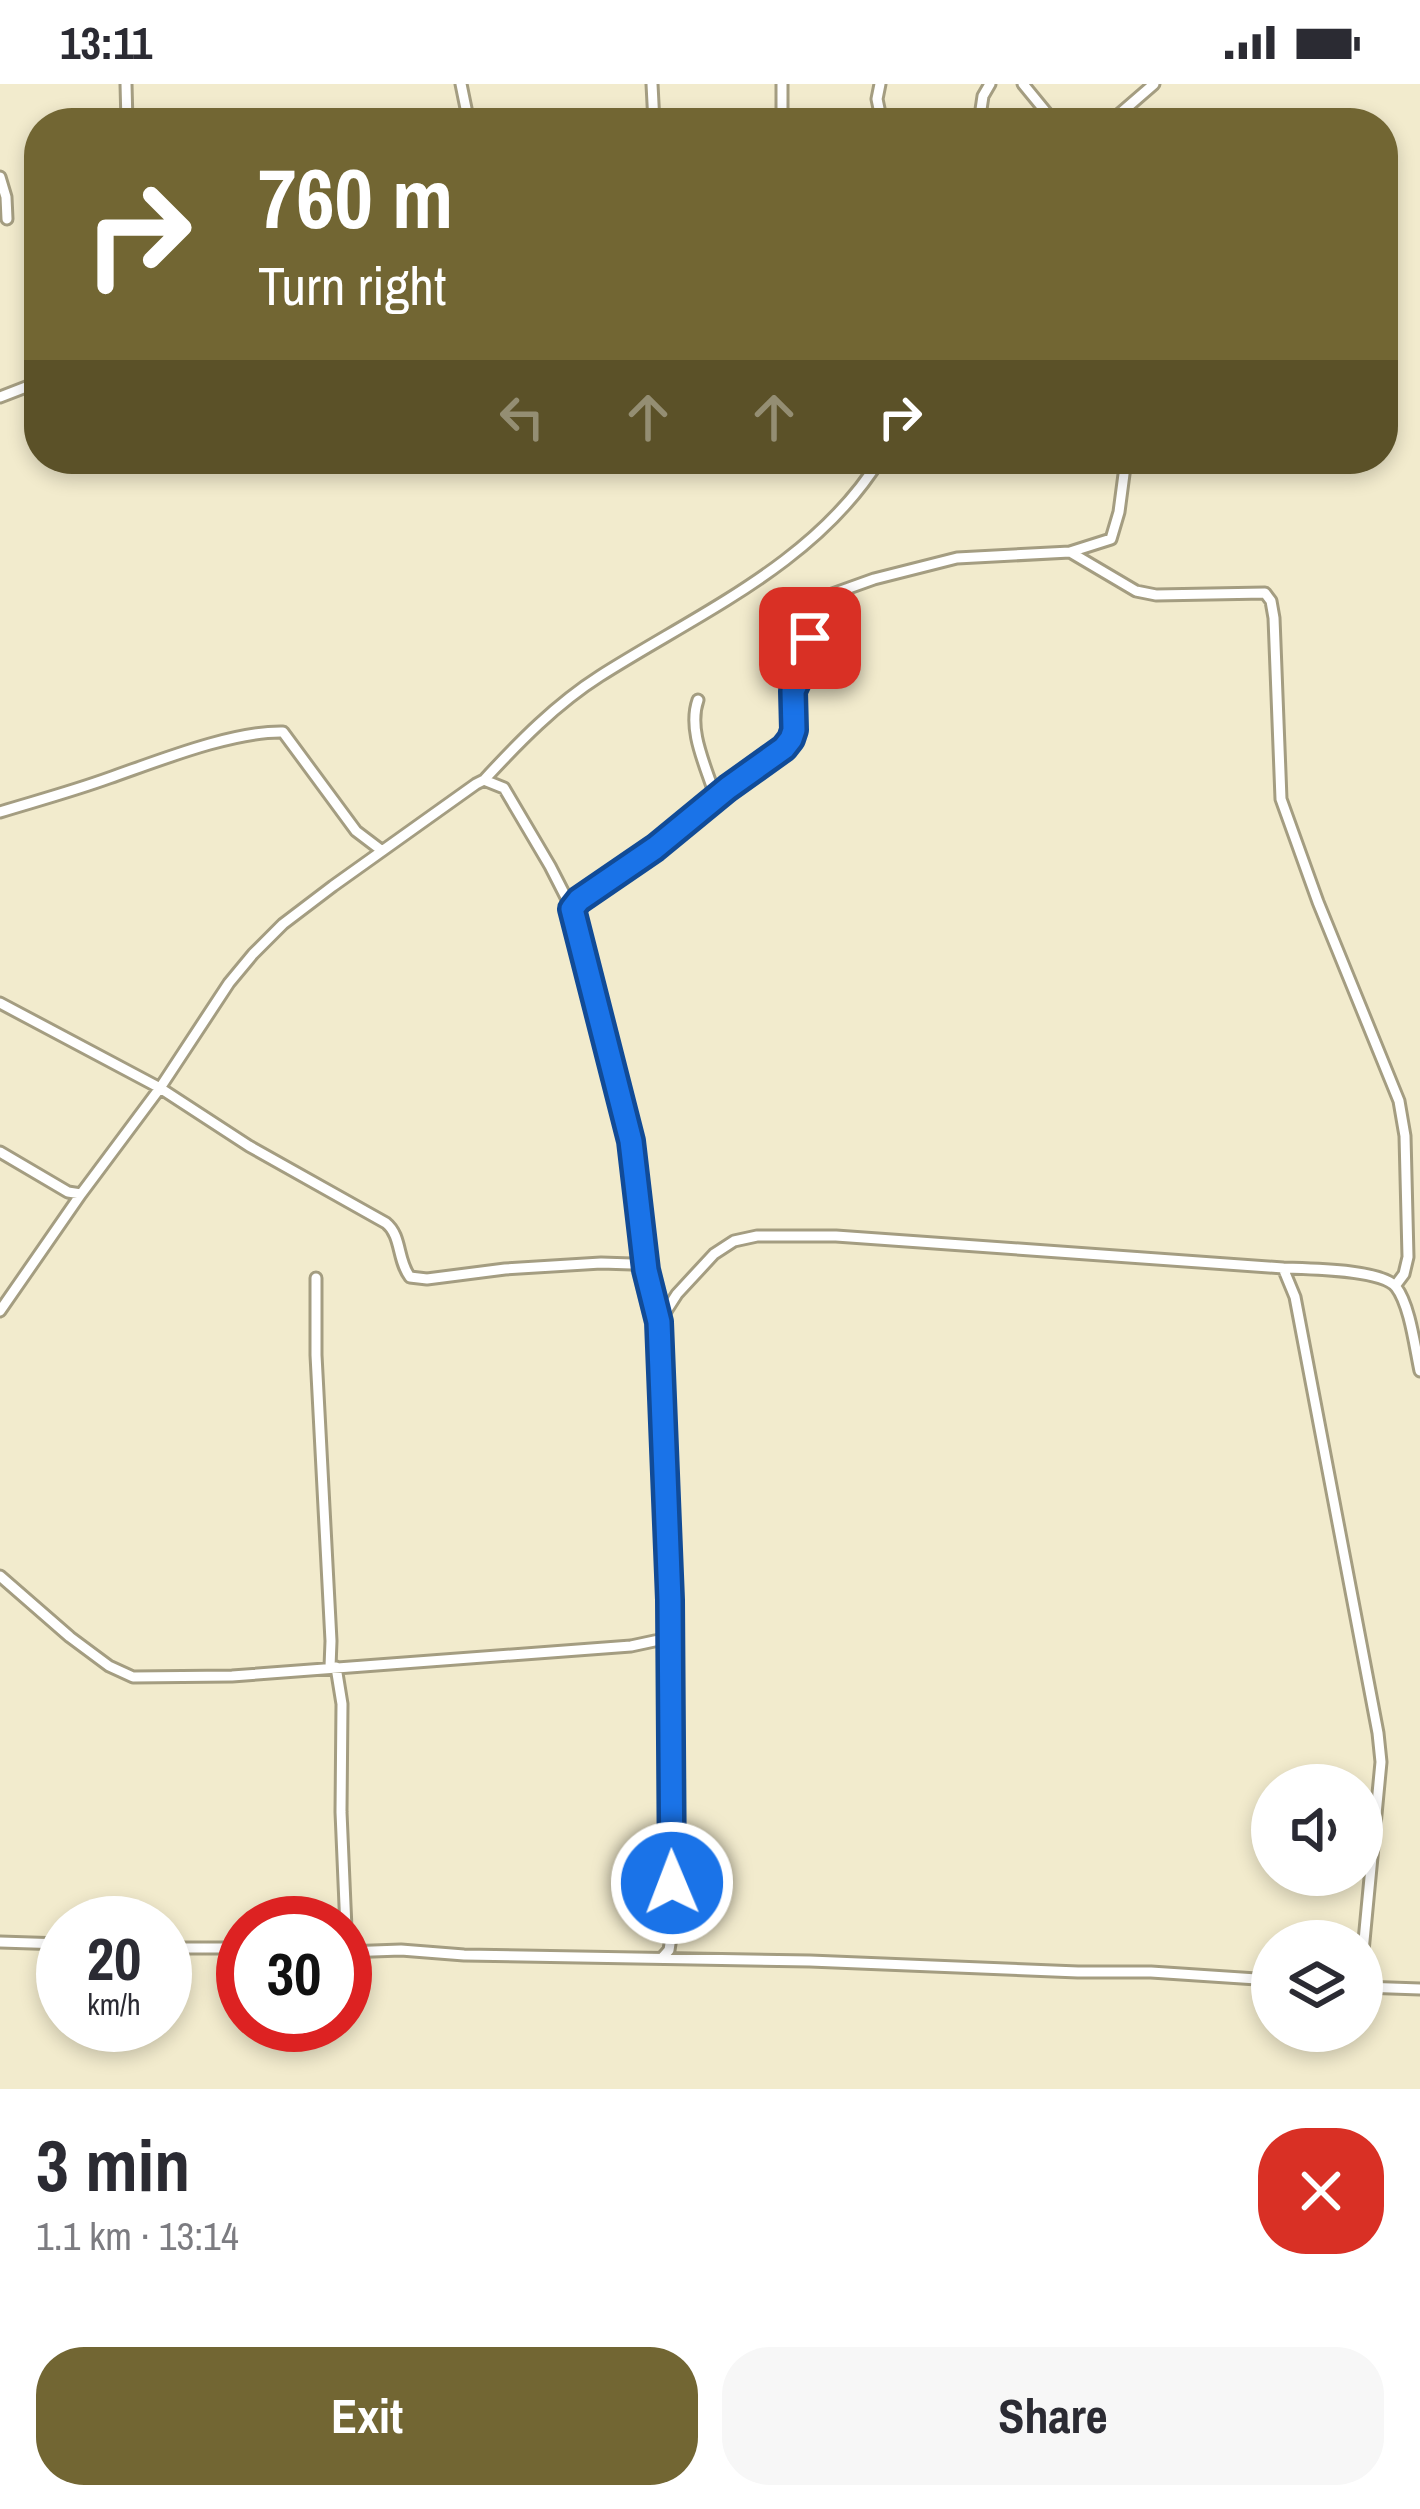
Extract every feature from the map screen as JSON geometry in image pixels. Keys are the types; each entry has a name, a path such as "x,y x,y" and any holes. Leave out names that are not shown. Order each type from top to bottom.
{"street":[{"path":"1023,84 1042,108"},
{"path":"1126,108 1154,84"},
{"path":"0,177 7,219"},
{"path":"0,1311 160,1088 229,982 283,924 484,779 541,722 598,678 777,569 837,513 870,474"},
{"path":"572,909 784,748 791,739 793,691 811,652 804,617 812,602 874,579 957,558 1070,552 1111,539 1124,474"},
{"path":"1070,552 1136,591 1156,595 1253,591 1265,593 1271,601 1280,799 1403,1119 1408,1256 1395,1286"},
{"path":"698,700 694,726 716,799"},
{"path":"0,812 162,758 284,732 356,831 381,850"},
{"path":"484,779 504,788 572,909 631,1141 646,1270 659,1322 670,1600 673,1925 669,1950 662,1958"},
{"path":"0,1003 160,1088 249,1146 386,1223 394,1232 400,1261 410,1277 601,1263 632,1264 646,1270"},
{"path":"0,1152 68,1192 80,1194"},
{"path":"659,1322 677,1294 714,1254 734,1241 757,1236 836,1236 1381,1278 1395,1286 1402,1300 1420,1371"},
{"path":"1283,1268 1294,1297 1378,1733 1379,1784 1366,1920"},
{"path":"316,1278 331,1641 342,1704 344,1896"},
{"path":"0,1576 109,1666 133,1677 232,1676 631,1646 659,1640 668,1633"},
{"path":"0,1942 36,1943"},
{"path":"372,1951 1251,1979"},
{"path":"1383,1988 1420,1989"}],"route":[{"path":"672,1883 670,1600 659,1322 646,1270 631,1141 572,909 784,748 794,730 793,691 811,652 810,638"}]}
